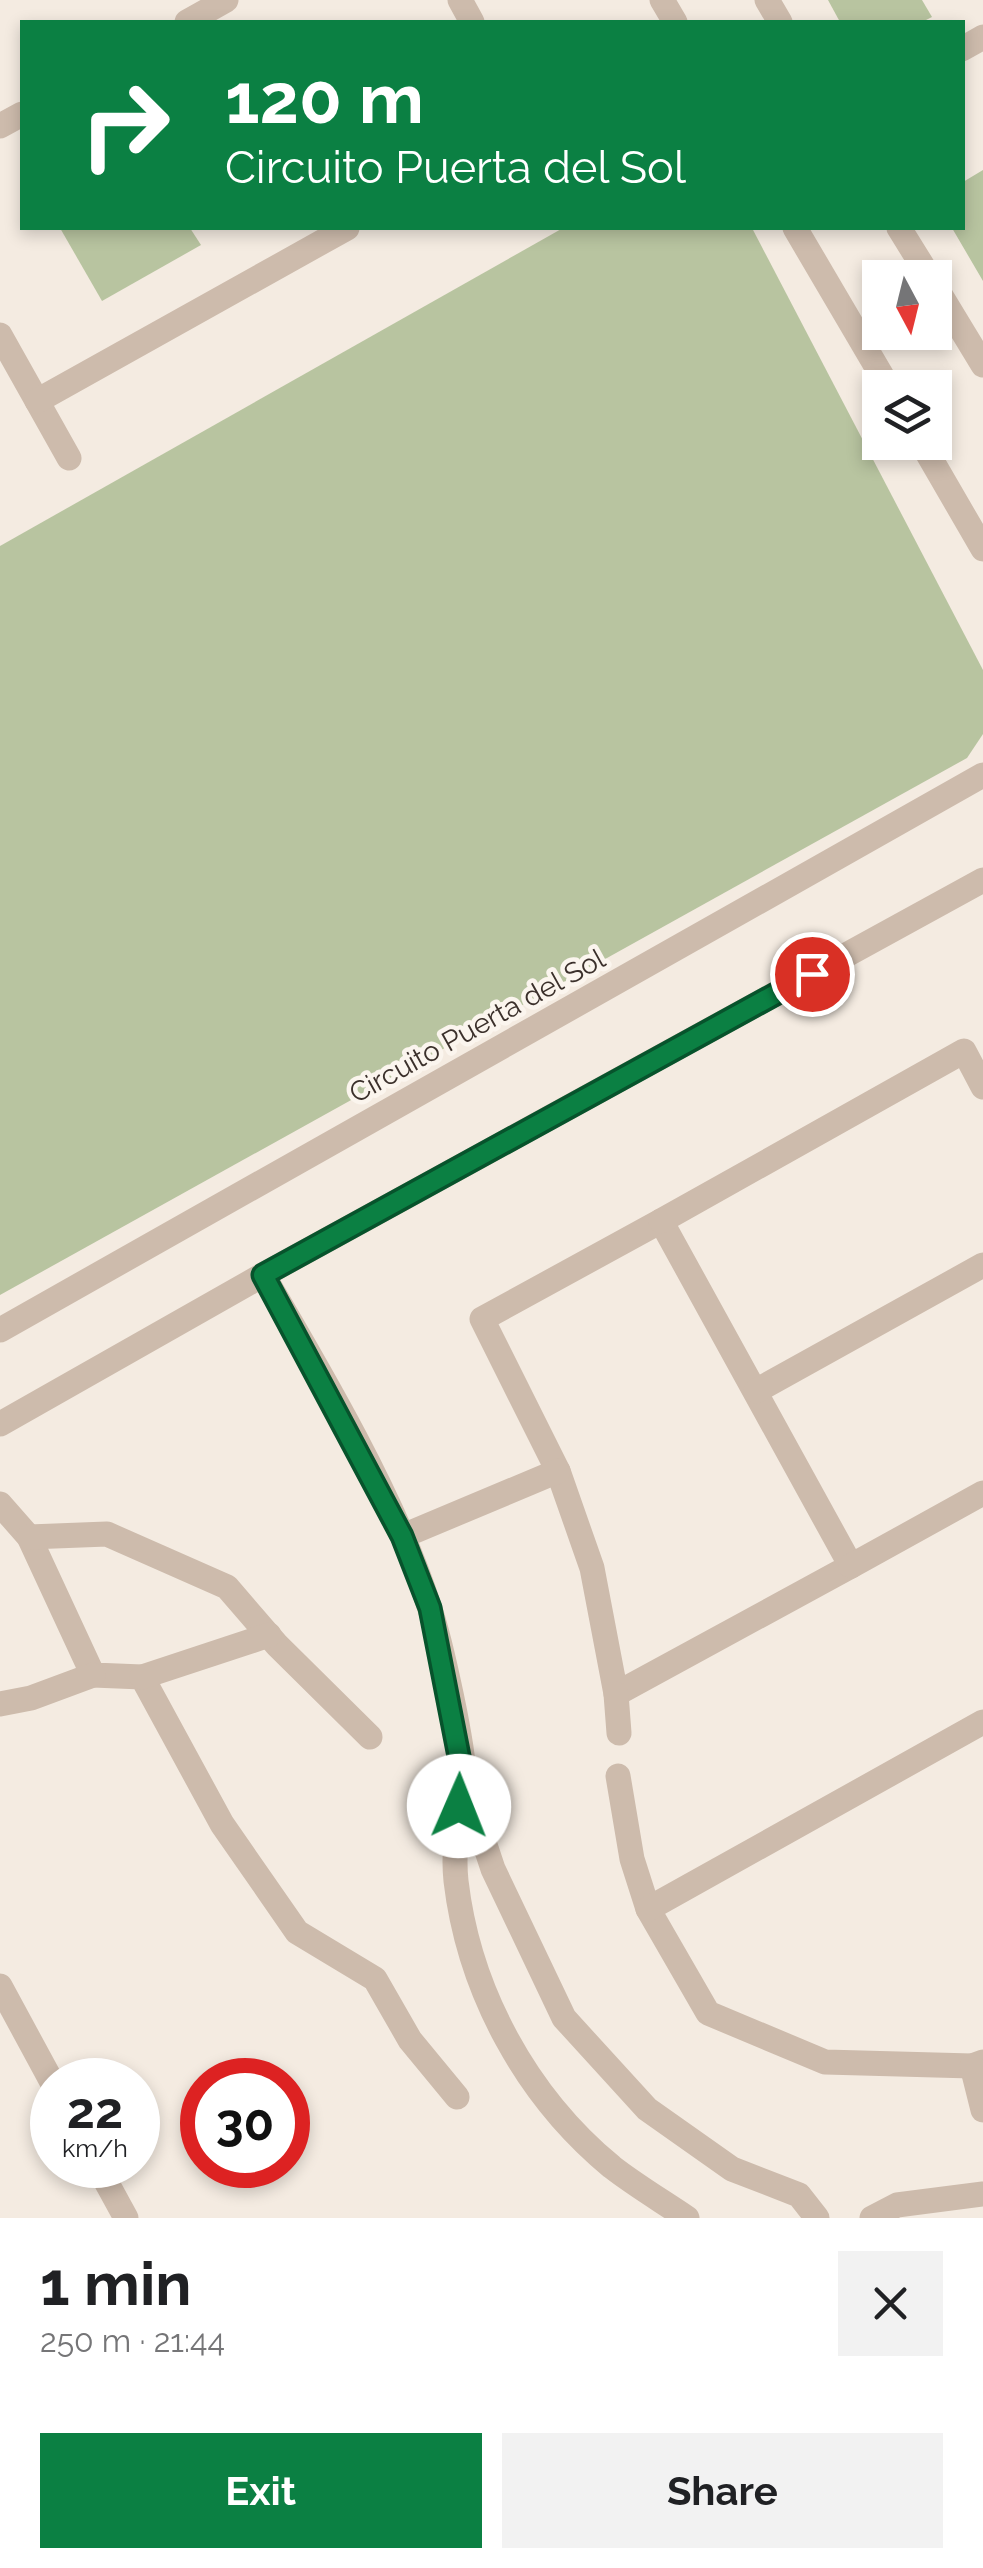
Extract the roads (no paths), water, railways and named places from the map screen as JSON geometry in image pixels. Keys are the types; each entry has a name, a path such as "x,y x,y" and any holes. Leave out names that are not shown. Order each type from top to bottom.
{"street":[{"path":"36,400 337,230"},
{"path":"796,230 878,370"},
{"path":"901,230 919,260"},
{"path":"952,314 983,365"},
{"path":"0,334 69,458"},
{"path":"931,460 983,549"},
{"name":"Circuito Puerta del Sol","path":"0,1330 983,775"},
{"path":"0,1424 263,1275 983,880"},
{"path":"618,1733 616,1694 592,1568 558,1471 482,1320 964,1051 983,1088"},
{"path":"661,1221 851,1566"},
{"path":"756,1391 983,1265"},
{"path":"263,1275 402,1536 430,1608 464,1782 492,1870 564,2018 647,2110 732,2169 799,2195 817,2218"},
{"path":"402,1536 558,1471"},
{"path":"616,1694 983,1493"},
{"path":"0,1504 28,1537 92,1675"},
{"path":"28,1537 107,1534 227,1587 370,1737"},
{"path":"0,1704 31,1698 92,1675 142,1677 269,1635"},
{"path":"142,1677 222,1824 297,1932 375,1979 410,2040 457,2097"},
{"path":"648,1909 983,1722"},
{"path":"618,1776 632,1859 648,1909 708,2013 826,2062 977,2064 983,2110"},
{"path":"464,1782 454,1830 456,1881 470,1956 512,2054 563,2117 611,2166 687,2218"},
{"path":"0,1986 39,2058"},
{"path":"110,2188 126,2218"},
{"path":"872,2218 897,2205 983,2194"}]}
